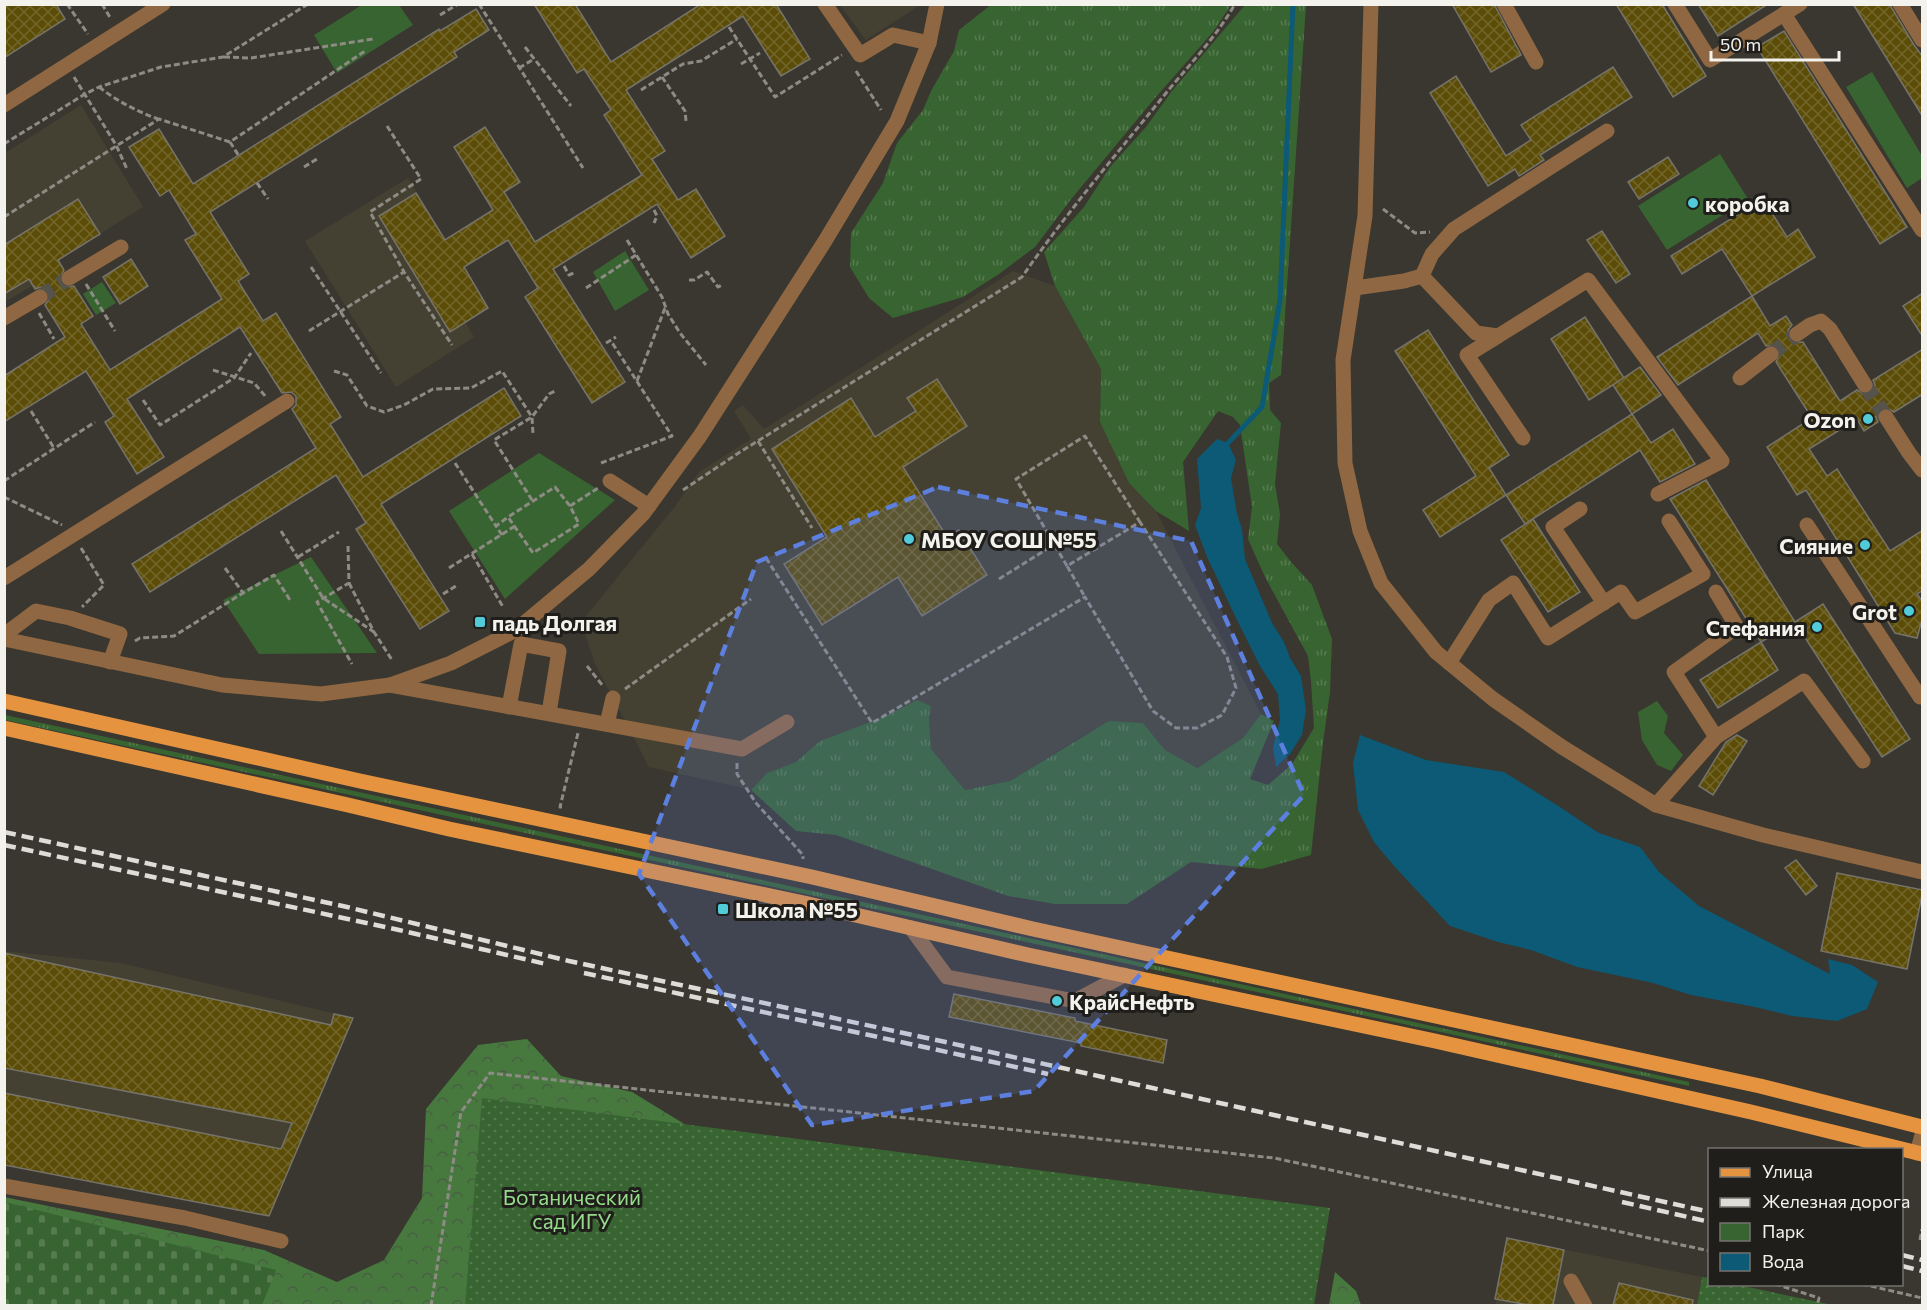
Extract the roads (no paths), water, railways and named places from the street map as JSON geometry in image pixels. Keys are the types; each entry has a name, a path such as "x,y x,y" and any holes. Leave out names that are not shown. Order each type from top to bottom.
{"main road":[{"path":"4,701 360,781 812,877 1034,929 1760,1086 1923,1126"},
{"path":"4,728 448,829 804,903 1515,1059 1751,1112 1896,1148"},
{"path":"1903,1150 1920,1154"}],"street":[{"path":"4,105 163,4"},
{"path":"825,4 860,55 893,35 929,43"},
{"path":"4,637 222,685 321,694 390,685 451,663 516,630 589,569 649,506 700,436 831,231 897,121 929,43 937,4"},
{"path":"1371,4 1365,216 1343,360 1345,463 1360,531 1381,583 1436,652 1493,699 1562,747 1656,805 1763,835 1923,872"},
{"path":"1504,4 1536,62"},
{"path":"1675,4 1710,60 1800,4"},
{"path":"1900,4 1923,40"},
{"path":"1784,14 1923,230"},
{"path":"1422,276 1432,254 1450,233 1606,131"},
{"path":"74,276 121,247"},
{"path":"1355,288 1422,276"},
{"path":"1422,276 1476,333 1498,336"},
{"path":"1523,438 1467,355 1588,280 1722,461 1658,494"},
{"path":"4,318 36,299"},
{"path":"1797,334 1821,321 1830,329 1865,385"},
{"path":"1740,378 1771,354"},
{"path":"4,578 287,401"},
{"path":"1886,417 1923,470"},
{"path":"605,484 649,506"},
{"path":"1580,509 1553,527 1604,603"},
{"path":"1449,663 1489,600 1513,583 1548,638 1621,592 1635,612 1703,574 1669,521"},
{"path":"1808,525 1920,697 1923,697"},
{"path":"1716,592 1737,627 1674,672 1716,737"},
{"path":"4,637 36,611 70,618 120,634 110,662"},
{"path":"509,707 521,644 559,651 549,713"},
{"path":"1656,805 1716,737 1804,681 1863,761"},
{"path":"390,685 742,749 788,722"},
{"path":"607,724 613,698"},
{"path":"911,928 947,977 1074,1001 1124,975"},
{"path":"1920,1154 1923,1135"},
{"path":"4,1186 185,1218 281,1241"},
{"path":"1571,1281 1584,1305"}],"water":[{"path":"1217,439 1228,443 1236,460 1231,478 1242,529 1245,559 1272,623 1301,676 1306,710 1302,735 1290,754 1276,767 1273,747 1280,720 1278,694 1260,666 1235,616 1207,557 1195,525 1201,508 1197,459"},
{"path":"1360,735 1426,760 1504,772 1599,833 1640,847 1659,872 1699,906 1830,974 1828,959 1852,965 1878,982 1867,1009 1837,1021 1792,1016 1691,995 1653,983 1577,967 1531,950 1450,926 1374,842 1358,810 1353,763"}],"waterway":[{"path":"1228,443 1262,407 1280,300 1293,4"}],"tunnel":[{"path":"40,297 69,278"},
{"path":"1771,354 1797,334"},
{"path":"1865,385 1886,417"}],"railway":[{"path":"4,832 347,907 569,961 1708,1212"},
{"path":"4,845 546,964"},
{"path":"584,973 1048,1074"},
{"path":"1622,1202 1708,1222"},
{"path":"1903,1255 1922,1260"},
{"path":"1903,1266 1922,1271"}],"place":[{"name":"коробка","path":"1693,203"},
{"name":"Ozon","path":"1868,419"},
{"name":"МБОУ СОШ №55","path":"909,539"},
{"name":"Сияние","path":"1865,545"},
{"name":"Grot","path":"1909,611"},
{"name":"падь Долгая","path":"480,622"},
{"name":"Стефания","path":"1817,627"},
{"name":"Школа №55","path":"723,909"},
{"name":"КрайсНефть","path":"1057,1001"}],"park label":[{"name":"Ботанический сад ИГУ","path":"572,1208"}]}
